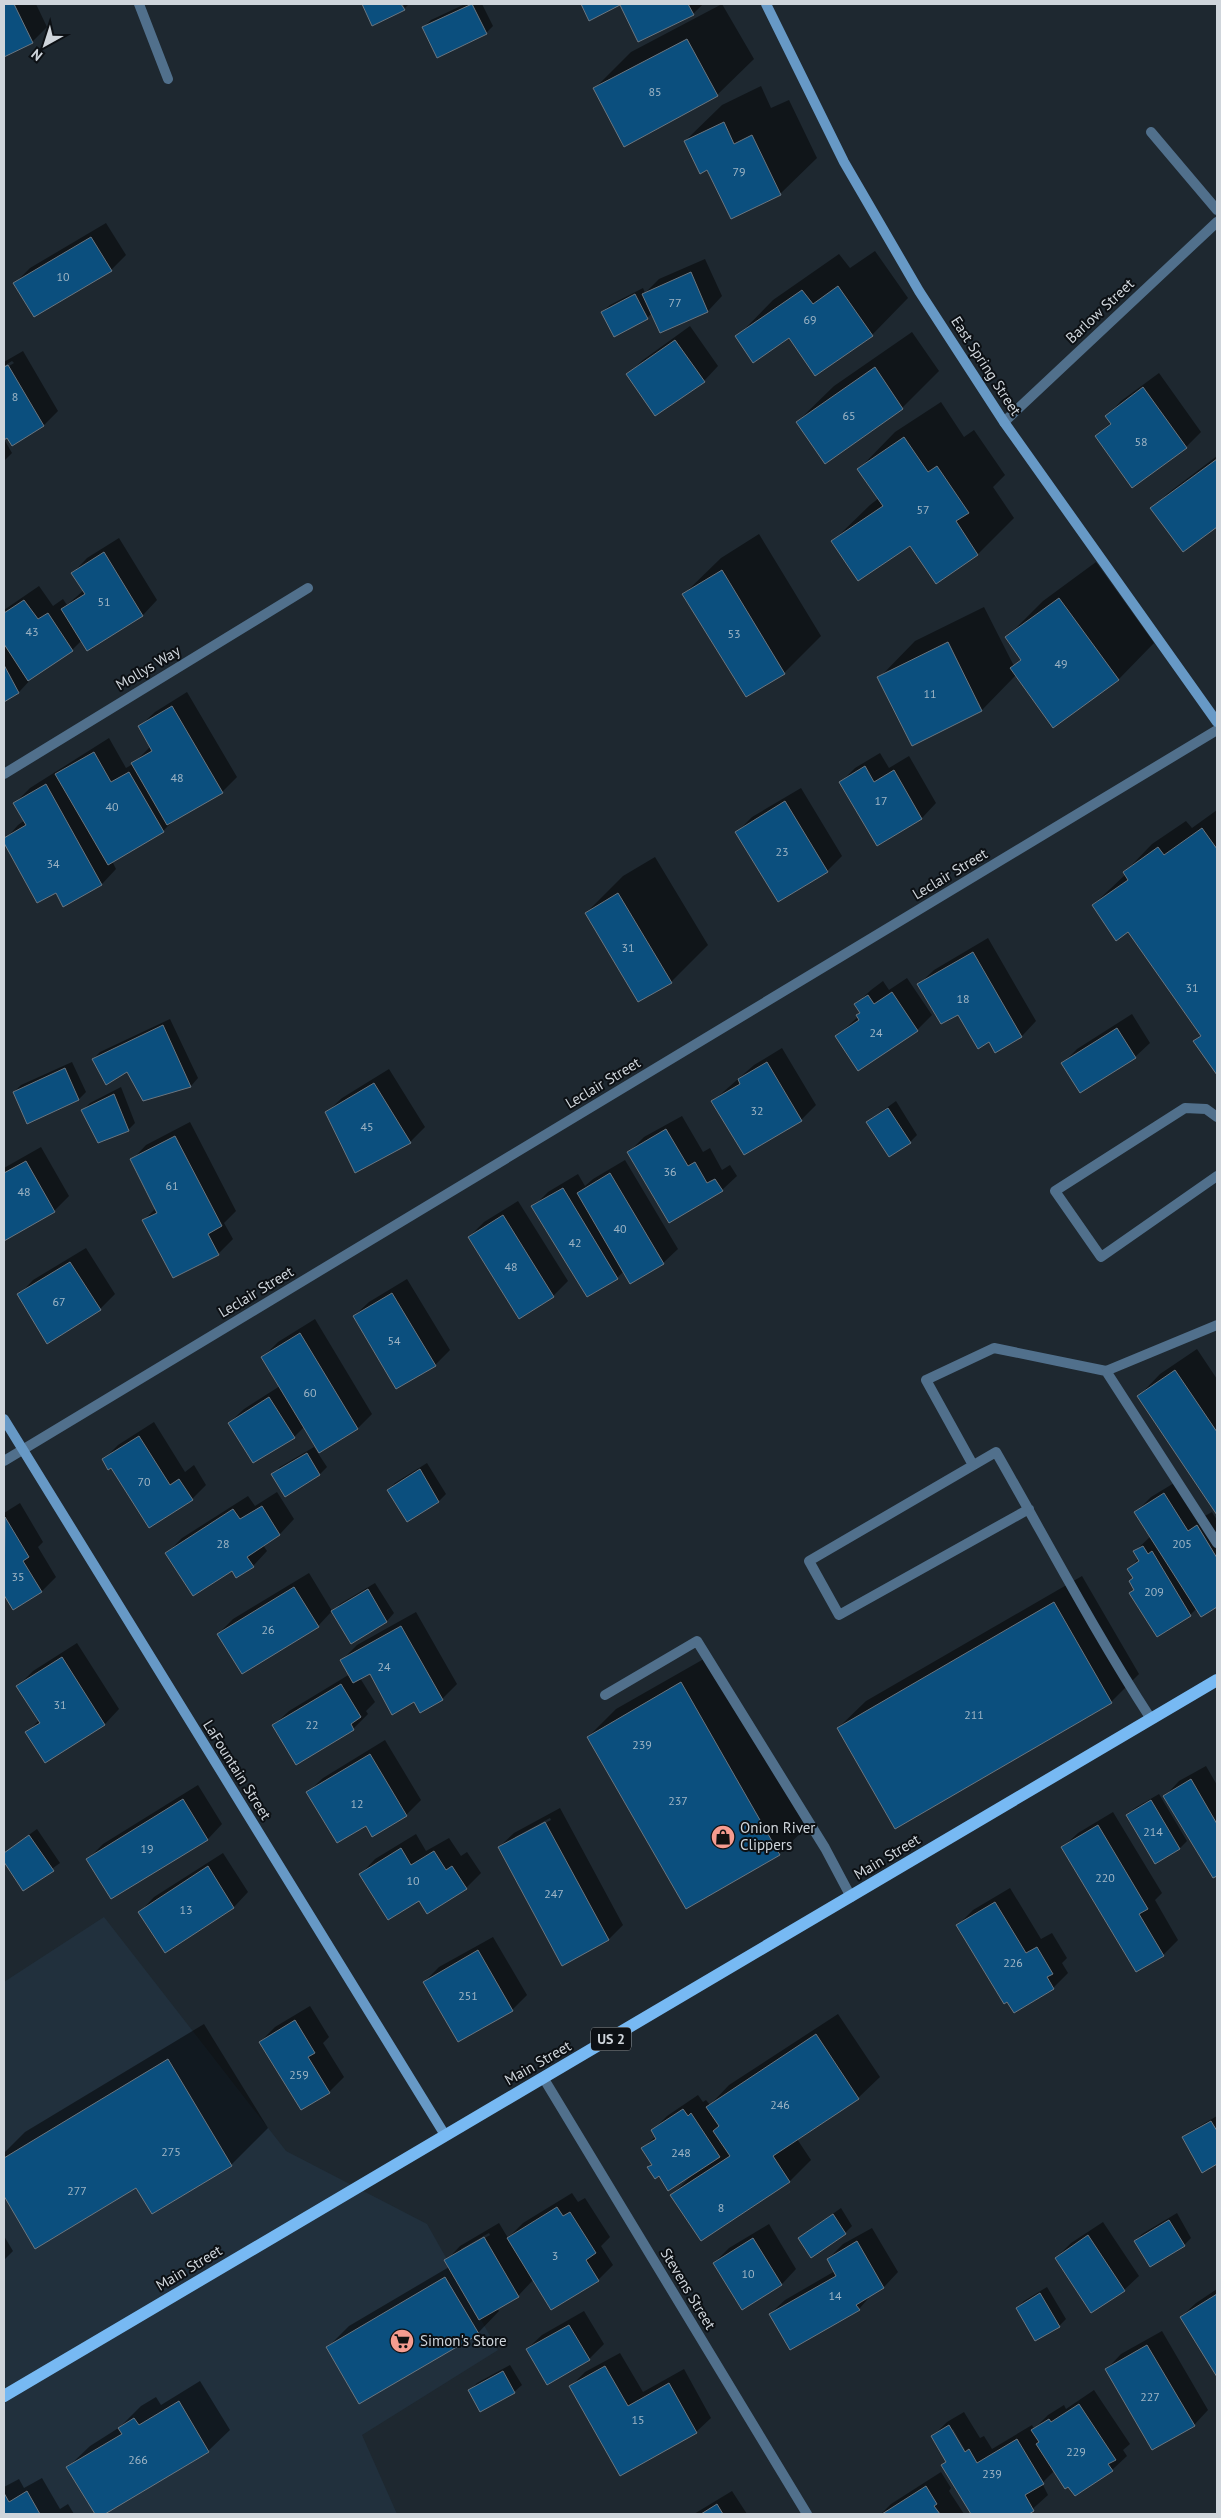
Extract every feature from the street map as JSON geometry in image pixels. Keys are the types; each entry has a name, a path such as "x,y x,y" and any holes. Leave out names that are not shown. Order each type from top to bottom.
{"main road":[{"name":"Main Street","path":"4,2396 445,2135 544,2079 1217,1680"}],"street":[{"path":"138,4 168,79"},
{"name":"East Spring Street","path":"766,4 844,162 919,291 1004,422 1217,722"},
{"path":"1151,132 1217,210"},
{"name":"Barlow Street","path":"1004,422 1217,222"},
{"name":"Mollys Way","path":"4,774 308,588"},
{"name":"Leclair Street","path":"4,1461 1217,730"},
{"path":"1217,1117 1206,1109 1185,1108 1055,1191 1101,1257 1217,1176"},
{"path":"973,1465 926,1380 994,1348 1106,1371 1217,1325"},
{"path":"1106,1371 1217,1543"},
{"name":"LaFountain Street","path":"4,1419 445,2135"},
{"path":"1029,1509 839,1615 809,1561 996,1452 1029,1509 1129,1685 1151,1718"},
{"path":"606,1695 697,1641 825,1848 852,1897"},
{"name":"Stevens Street","path":"544,2079 807,2514"}],"shaded area":[{"path":"104,1917 286,2151 427,2224 498,2350 362,2435 397,2514 4,2514 4,1982"}],"building":[{"path":"4,4 14,4 33,43 4,57"},
{"path":"362,4 401,4 405,10 372,26"},
{"path":"472,4 487,34 437,58 422,27"},
{"path":"581,4 688,4 694,15 638,42 620,5 589,21"},
{"path":"687,39 718,96 624,147 593,88"},
{"path":"724,122 734,144 752,135 781,195 731,219 707,170 700,174 684,141"},
{"path":"91,237 112,271 34,317 13,283"},
{"path":"691,272 708,312 660,333 642,294"},
{"path":"838,286 873,336 815,376 789,338 753,363 735,336 802,290 813,304"},
{"path":"635,294 648,319 614,337 601,312"},
{"path":"675,340 705,382 655,416 626,374"},
{"path":"8,365 44,426 12,446 7,438 4,440 4,367"},
{"path":"875,367 903,409 825,464 796,422"},
{"path":"1143,387 1187,448 1132,488 1095,436 1111,424 1105,416"},
{"path":"904,437 928,472 937,466 969,513 956,521 978,555 936,584 910,546 858,581 831,541 883,506 857,469"},
{"path":"1217,459 1217,527 1183,552 1150,508"},
{"path":"104,552 143,616 87,651 61,609 85,594 71,573"},
{"path":"722,570 785,674 746,697 682,594"},
{"path":"1059,598 1119,680 1053,728 1010,668 1021,660 1005,637"},
{"path":"24,600 38,619 48,613 73,651 28,681 4,644 4,613"},
{"path":"948,642 982,711 912,746 877,677"},
{"path":"4,665 19,693 4,702"},
{"path":"172,706 223,793 167,825 131,763 152,751 138,726"},
{"path":"94,752 111,782 129,772 164,832 108,865 55,774"},
{"path":"865,766 874,782 894,770 922,819 877,846 839,782"},
{"path":"46,784 102,885 63,907 56,893 37,903 4,843 4,838 26,825 13,803"},
{"path":"785,801 828,872 778,902 735,832"},
{"path":"1202,828 1217,849 1217,1075 1193,1041 1201,1036 1128,932 1116,941 1092,905 1128,880 1123,872 1158,847 1164,855"},
{"path":"618,893 672,983 638,1002 585,913"},
{"path":"973,952 1022,1037 995,1053 989,1042 978,1049 958,1015 941,1024 917,984"},
{"path":"892,992 918,1031 858,1071 835,1036 859,1020 856,1015 860,1013 854,1004 868,995 874,1004"},
{"path":"163,1025 191,1087 143,1101 127,1072 106,1085 92,1059"},
{"path":"1117,1028 1136,1058 1080,1093 1061,1063"},
{"path":"767,1062 802,1121 744,1155 711,1101 740,1084 738,1079"},
{"path":"65,1068 79,1100 27,1124 13,1092"},
{"path":"374,1083 411,1143 355,1173 325,1112"},
{"path":"114,1094 129,1131 98,1143 81,1110"},
{"path":"888,1108 911,1143 889,1157 866,1122"},
{"path":"666,1129 688,1166 695,1162 707,1183 715,1179 723,1191 669,1223 627,1152"},
{"path":"175,1136 222,1226 208,1234 219,1255 173,1278 142,1220 157,1213 130,1159"},
{"path":"26,1161 55,1212 4,1241 4,1173"},
{"path":"610,1173 664,1264 630,1284 577,1193"},
{"path":"563,1188 618,1279 587,1297 531,1206"},
{"path":"503,1215 554,1297 519,1319 468,1237"},
{"path":"70,1262 101,1310 47,1344 17,1294"},
{"path":"392,1293 436,1366 396,1389 353,1316"},
{"path":"300,1333 358,1429 319,1453 261,1357"},
{"path":"1175,1370 1217,1432 1217,1515 1137,1396"},
{"path":"269,1397 295,1438 253,1463 228,1423"},
{"path":"139,1436 170,1485 179,1479 193,1500 149,1528 111,1468 108,1470 102,1459"},
{"path":"307,1453 320,1475 285,1497 271,1474"},
{"path":"420,1469 439,1502 407,1522 387,1490"},
{"path":"1164,1493 1188,1531 1197,1525 1217,1558 1217,1607 1201,1617 1134,1512"},
{"path":"262,1506 280,1535 247,1557 254,1567 236,1578 232,1571 193,1596 165,1553 233,1509 240,1519"},
{"path":"5,1517 29,1557 23,1561 42,1592 13,1610 4,1595"},
{"path":"1143,1546 1148,1554 1152,1551 1191,1616 1157,1637 1129,1593 1134,1590 1129,1581 1133,1578 1127,1569 1139,1561 1133,1551"},
{"path":"294,1587 319,1627 242,1674 217,1634"},
{"path":"368,1589 387,1622 351,1644 331,1611"},
{"path":"1054,1602 1112,1703 895,1829 837,1728"},
{"path":"401,1626 443,1700 420,1713 414,1702 392,1715 370,1674 353,1683 340,1660"},
{"path":"62,1657 105,1725 45,1763 25,1732 40,1723 16,1686"},
{"path":"681,1682 780,1855 686,1909 587,1737"},
{"path":"341,1684 361,1717 351,1724 354,1730 296,1765 272,1725"},
{"path":"370,1754 407,1816 372,1837 366,1826 337,1843 306,1792"},
{"path":"1191,1779 1217,1824 1217,1876 1213,1878 1163,1796"},
{"path":"183,1799 208,1840 111,1899 86,1859"},
{"path":"1151,1800 1180,1849 1155,1864 1126,1815"},
{"path":"545,1822 609,1940 562,1966 498,1847"},
{"path":"1098,1825 1148,1909 1139,1914 1164,1956 1136,1972 1061,1847"},
{"path":"29,1835 54,1871 23,1891 4,1862 4,1853"},
{"path":"401,1848 411,1865 434,1851 446,1870 452,1866 467,1889 427,1914 419,1901 388,1920 359,1874"},
{"path":"208,1866 234,1908 165,1953 138,1912"},
{"path":"995,1902 1026,1953 1037,1947 1053,1974 1047,1977 1054,1989 1014,2013 1007,2002 1004,2004 956,1925"},
{"path":"478,1950 513,2011 458,2042 423,1982"},
{"path":"295,2020 315,2053 308,2057 330,2093 301,2110 259,2042"},
{"path":"816,2034 859,2099 773,2156 790,2182 701,2241 670,2195 730,2156 713,2131 719,2126 706,2107"},
{"path":"168,2059 232,2166 152,2214 136,2188 35,2249 4,2196 4,2158"},
{"path":"683,2109 688,2116 691,2113 720,2157 668,2191 659,2176 655,2179 647,2167 652,2165 641,2148 656,2139 651,2130"},
{"path":"1211,2121 1217,2131 1217,2164 1202,2173 1182,2137"},
{"path":"557,2207 563,2216 570,2212 596,2253 586,2260 599,2281 551,2310 507,2238"},
{"path":"833,2214 846,2234 811,2258 798,2238"},
{"path":"1169,2220 1185,2246 1150,2267 1134,2241"},
{"path":"1088,2235 1125,2291 1091,2313 1055,2258"},
{"path":"484,2237 519,2297 479,2320 444,2260"},
{"path":"753,2238 782,2285 742,2310 713,2263"},
{"path":"857,2241 884,2288 856,2305 860,2310 790,2350 769,2314 836,2276 827,2259"},
{"name":"Simon's Store","path":"445,2277 479,2334 359,2404 326,2347"},
{"path":"1040,2293 1060,2327 1035,2341 1016,2308"},
{"path":"1217,2294 1217,2377 1180,2317"},
{"path":"569,2325 590,2360 547,2385 526,2349"},
{"path":"1147,2345 1195,2426 1152,2450 1105,2369"},
{"path":"605,2366 628,2406 669,2383 697,2433 620,2476 569,2386"},
{"path":"503,2371 515,2393 480,2412 468,2390"},
{"path":"179,2401 209,2452 105,2514 95,2514 66,2467 122,2434 118,2428 134,2418 139,2425"},
{"path":"1079,2404 1116,2460 1108,2464 1113,2471 1075,2496 1068,2487 1065,2489 1036,2444 1039,2442 1031,2430 1049,2419 1051,2422"},
{"path":"949,2425 965,2452 969,2449 977,2463 1017,2439 1044,2484 1025,2495 1034,2511 1029,2514 971,2514 941,2465 946,2462 931,2436"},
{"path":"926,2486 937,2504 934,2506 940,2514 882,2514"},
{"path":"27,2491 40,2514 4,2514 4,2493 9,2502"},
{"path":"717,2504 723,2514 701,2514"}],"place":[{"name":"Onion River Clippers","path":"723,1837"},
{"name":"Simon's Store","path":"402,2341"}]}
